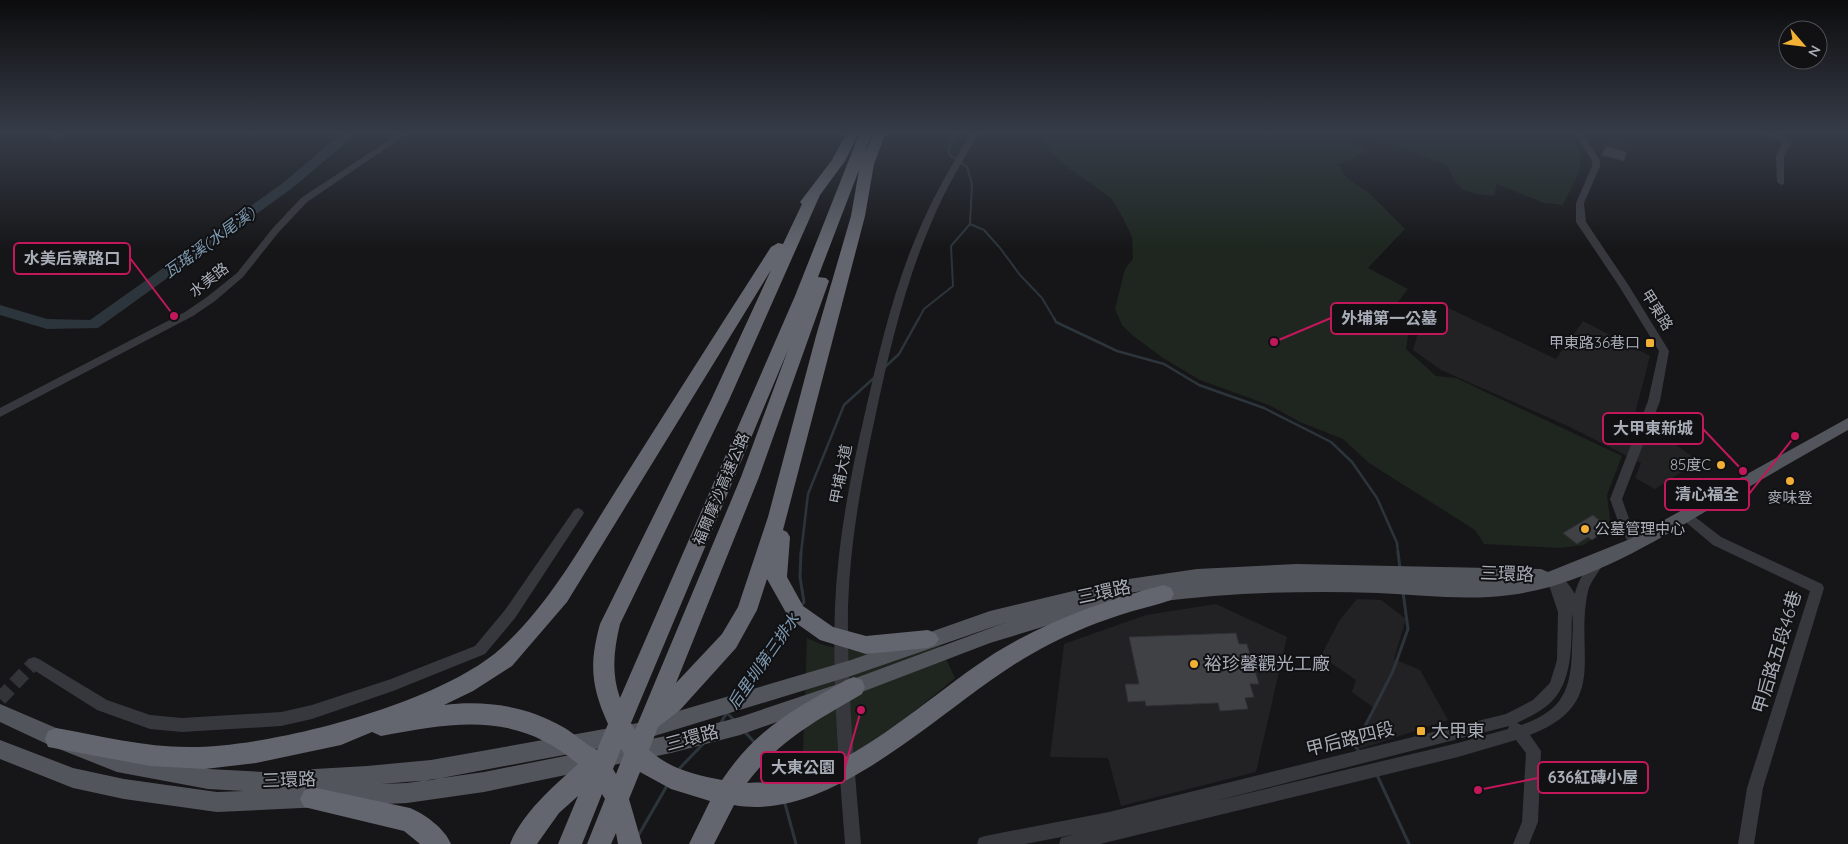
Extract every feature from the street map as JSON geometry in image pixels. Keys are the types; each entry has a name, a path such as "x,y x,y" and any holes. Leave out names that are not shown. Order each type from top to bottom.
{"highway":[{"path":"329,736 428,699 472,679 504,658 560,596 813,194 830,171"},
{"name":"福爾摩沙高速公路","path":"570,844 615,733 820,255 851,171"},
{"name":"福爾摩沙高速公路","path":"599,844 750,477 818,290 864,171"},
{"path":"638,732 672,703 729,641 747,610 761,573 789,475 858,216 866,171"},
{"path":"813,194 720,400 610,624 603,654 603,675 622,733 641,759 658,772 680,781 730,795 751,797 776,794 816,783 849,768 886,745 964,685 1042,636 1085,617 1127,603 1164,594"},
{"path":"789,475 778,553 777,578 796,612 827,634 866,645 928,639"},
{"path":"701,844 726,793 746,765 771,739 854,686"},
{"path":"56,739 119,750 203,758 258,752 434,716 476,713 510,716 535,724 576,747 596,766 614,794 624,817 630,844"},
{"path":"522,844 551,805 600,760"},
{"path":"312,799 410,820 438,844"}],"main road":[{"name":"三環路","path":"2,713 56,739 117,763 208,779 263,782 431,770 638,732 851,668 928,639 990,619 1106,590 1197,576 1297,571 1519,580 1552,576 1599,561 1636,544 1847,425"},
{"name":"三環路","path":"0,749 13,756 74,778 124,789 217,802 407,793 484,782 600,760 740,726 988,636 1105,603 1164,594 1245,586 1298,584 1490,589 1519,580"},
{"path":"600,760 638,732"}],"street":[{"name":"水美路","path":"0,413 189,314 212,299 240,276 275,231 304,200 347,171"},
{"name":"甲埔大道","path":"853,844 841,658 844,572 853,493 900,290 920,236 952,171"},
{"name":"甲東路","path":"1594,171 1580,203 1581,222 1624,286 1664,351 1654,401 1616,499 1626,530 1636,544"},
{"path":"1781,171 1781,182"},
{"path":"34,663 102,704 150,722 182,725 281,719 312,712 393,685 480,650 510,614 578,513"},
{"name":"甲后路五段46巷","path":"1686,516 1717,541 1817,588 1755,788 1746,844"},
{"path":"1067,844 1519,734 1553,718 1569,700 1577,681 1579,615 1582,591 1599,561"},
{"path":"1552,576 1569,595 1579,615"},
{"name":"甲后路四段","path":"985,844 1109,820 1508,720 1538,705 1556,686 1564,660 1565,612 1552,576"},
{"path":"1508,720 1534,751 1530,822 1521,844"}],"shaded area":[{"path":"1074,171 1342,171 1347,178 1369,193 1405,229 1368,268 1408,289 1395,306 1410,324 1406,349 1436,376 1456,378 1622,456 1607,495 1611,527 1583,545 1560,548 1484,544 1475,530 1369,463 1343,439 1300,422 1269,405 1200,380 1163,358 1132,335 1122,325 1115,309 1125,269 1133,259 1132,237 1111,198"},
{"path":"1451,171 1579,171 1563,205 1544,203 1497,184 1494,196 1469,192 1464,190"},
{"path":"1440,304 1556,359 1583,321 1650,356 1633,421 1656,431 1699,461 1655,489 1635,478 1641,463 1570,427 1441,370 1413,350 1422,318"},
{"path":"1357,599 1381,600 1406,619 1394,659 1420,670 1448,720 1357,750 1374,708 1352,692 1356,680 1321,656 1339,621"},
{"name":"裕珍馨觀光工廠","path":"1216,604 1287,637 1256,772 1121,806 1108,758 1050,757 1064,644 1146,615"},
{"path":"807,638 839,648 855,650 939,644 955,678 878,741 802,781"}],"building":[{"name":"公墓管理中心","path":"1593,515 1606,526 1595,533 1599,535 1592,540 1588,537 1577,544 1563,533"},
{"name":"裕珍馨觀光工廠","path":"1236,633 1239,644 1247,644 1259,684 1250,684 1254,697 1245,698 1248,709 1220,711 1218,703 1146,706 1145,701 1128,702 1125,684 1139,684 1129,637"}],"waterway":[{"name":"瓦瑤溪(水尾溪)","path":"0,310 47,324 93,325 287,186 304,171"},
{"name":"后里圳第三排水","path":"968,171 972,184 970,224"},
{"name":"后里圳第三排水","path":"918,320 924,309 953,286 951,246 970,224"},
{"path":"970,224 984,230 1000,248 1020,275 1042,298 1055,320"},
{"name":"后里圳第三排水","path":"884,368 899,354 919,318"},
{"path":"1055,320 1117,351 1164,364 1199,385 1264,408 1331,442 1352,462 1377,498 1397,543 1398,553"},
{"name":"后里圳第三排水","path":"801,553 808,494 844,405 875,377"},
{"name":"后里圳第三排水","path":"801,552 800,577 804,602 801,606"},
{"path":"1398,552 1400,569"},
{"path":"1360,753 1355,746 1393,671 1408,629 1403,592"},
{"name":"后里圳第三排水","path":"739,694 793,617"},
{"name":"后里圳第三排水","path":"720,724 728,711"},
{"path":"727,713 735,721"},
{"path":"744,731 755,743"},
{"name":"后里圳第三排水","path":"678,770 704,743"},
{"path":"768,756 774,763 780,782"},
{"path":"1377,775 1409,844"},
{"name":"后里圳第三排水","path":"638,836 668,784"},
{"path":"784,800 796,844"}],"tunnel":[{"path":"0,699 34,663"}],"place":[{"name":"水美后寮路口","path":"174,316"},
{"name":"外埔第一公墓","path":"1274,342"},
{"name":"甲東路36巷口","path":"1650,343"},
{"name":"清心福全","path":"1795,436"},
{"name":"85度C","path":"1721,465"},
{"name":"大甲東新城","path":"1743,471"},
{"name":"麥味登","path":"1790,481"},
{"name":"公墓管理中心","path":"1585,529"},
{"name":"裕珍馨觀光工廠","path":"1194,664"},
{"name":"大東公園","path":"861,710"},
{"name":"大甲東","path":"1421,731"},
{"name":"636紅磚小屋","path":"1478,790"}]}
